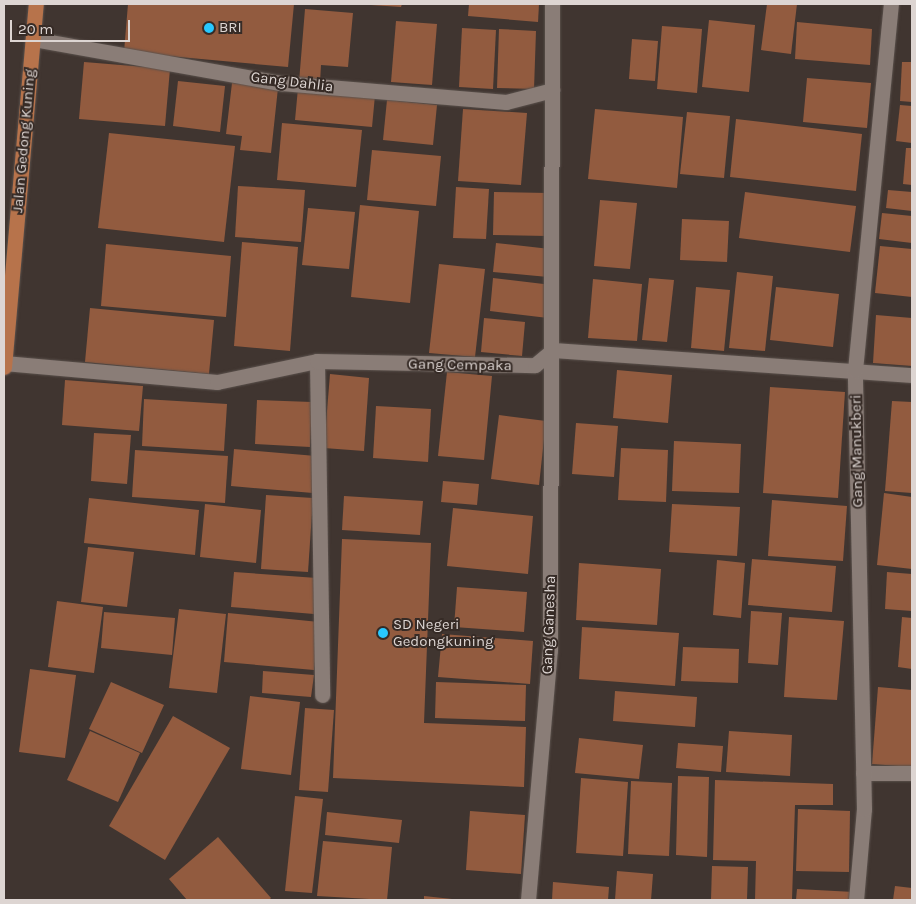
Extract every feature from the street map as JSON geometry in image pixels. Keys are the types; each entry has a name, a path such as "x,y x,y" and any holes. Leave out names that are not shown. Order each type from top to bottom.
{"main road":[{"name":"Jalan Gedong Kuning","path":"4,367 36,4"}],"street":[{"name":"Gang Ganesha","path":"528,900 550,650 553,350 552,4"},
{"name":"Gang Manukberi","path":"856,900 863,773 855,370 891,4"},
{"name":"Gang Dahlia","path":"33,39 281,83 506,102 552,90"},
{"path":"553,350 912,375"},
{"name":"Gang Cempaka","path":"4,363 185,383 217,382 317,361 506,367 535,365 553,350"},
{"path":"317,361 322,695"},
{"path":"863,773 912,773"}],"building":[{"name":"BRI","path":"128,4 294,4 288,67 124,52"},
{"path":"371,4 402,4 401,7"},
{"path":"469,4 539,4 538,22 468,16"},
{"path":"767,4 797,4 791,54 761,50"},
{"path":"305,9 353,13 348,67 321,65 320,83 299,82"},
{"path":"709,20 755,25 749,92 702,87"},
{"path":"396,21 437,24 432,85 391,82"},
{"path":"797,22 872,29 870,65 795,59"},
{"path":"662,26 702,29 697,93 657,89"},
{"path":"462,28 496,30 493,89 459,87"},
{"path":"499,29 536,31 534,89 497,88"},
{"path":"632,39 658,41 655,81 629,79"},
{"path":"84,62 170,69 165,126 79,119"},
{"path":"902,62 912,62 912,102 900,101"},
{"path":"807,78 871,83 867,128 803,122"},
{"path":"178,81 225,86 220,132 173,126"},
{"path":"232,83 278,88 271,153 240,150 242,136 226,134"},
{"path":"298,88 375,95 372,127 295,120"},
{"path":"387,100 437,105 433,145 383,140"},
{"path":"900,105 912,106 912,143 896,141"},
{"path":"463,109 527,113 521,185 458,181"},
{"path":"595,109 683,117 677,188 588,179"},
{"path":"687,112 730,116 724,178 680,174"},
{"path":"736,119 862,134 856,191 730,177"},
{"path":"282,123 362,130 356,187 277,180"},
{"path":"109,133 235,146 224,242 98,228"},
{"path":"906,148 912,148 912,185 903,184"},
{"path":"372,150 441,156 436,206 367,200"},
{"path":"238,186 305,190 301,242 235,237"},
{"path":"456,187 489,189 486,239 453,238"},
{"path":"888,190 912,192 912,211 886,208"},
{"path":"494,192 548,193 547,236 493,235"},
{"path":"745,192 856,206 850,252 739,238"},
{"path":"600,200 637,203 630,269 594,266"},
{"path":"360,205 419,211 410,303 351,297"},
{"path":"308,208 355,212 349,269 302,265"},
{"path":"882,213 912,216 912,243 879,239"},
{"path":"682,219 729,221 727,262 680,260"},
{"path":"242,242 298,247 290,351 234,346"},
{"path":"496,243 550,249 548,277 493,272"},
{"path":"106,244 231,256 226,317 101,306"},
{"path":"880,246 912,249 912,297 875,293"},
{"path":"439,264 485,269 475,357 429,353"},
{"path":"737,272 773,276 765,351 729,348"},
{"path":"493,278 552,285 548,318 490,311"},
{"path":"649,278 674,280 667,342 642,340"},
{"path":"593,279 642,284 637,341 588,338"},
{"path":"696,287 730,290 724,351 691,348"},
{"path":"776,287 839,294 833,347 770,340"},
{"path":"90,308 214,320 209,374 85,362"},
{"path":"876,315 912,318 912,366 873,363"},
{"path":"484,318 525,322 522,356 481,352"},
{"path":"617,370 672,375 668,423 613,418"},
{"path":"447,372 492,376 484,460 438,456"},
{"path":"330,374 369,378 364,451 324,448"},
{"path":"65,380 143,386 139,431 62,425"},
{"path":"770,387 845,392 838,498 763,493"},
{"path":"144,399 227,404 224,451 142,446"},
{"path":"257,400 312,402 310,447 255,444"},
{"path":"892,401 912,402 912,493 885,491"},
{"path":"376,406 431,409 428,462 373,458"},
{"path":"499,415 546,421 539,485 491,479"},
{"path":"576,423 618,426 614,477 572,474"},
{"path":"94,433 131,435 127,484 91,481"},
{"path":"674,441 741,444 739,493 672,491"},
{"path":"621,448 668,450 666,502 618,500"},
{"path":"234,449 316,456 313,493 231,486"},
{"path":"135,450 228,456 225,503 132,497"},
{"path":"443,481 479,484 477,505 441,502"},
{"path":"884,493 912,497 912,569 877,565"},
{"path":"266,495 313,498 308,572 261,569"},
{"path":"344,496 423,501 420,535 342,530"},
{"path":"89,498 199,510 195,555 84,543"},
{"path":"772,500 847,506 843,561 768,556"},
{"path":"205,504 261,510 256,563 200,557"},
{"path":"672,504 740,507 737,556 669,552"},
{"path":"453,508 533,516 528,574 447,566"},
{"name":"SD Negeri Gedongkuning","path":"342,539 431,543 424,723 526,727 524,787 333,778"},
{"path":"88,547 134,552 127,607 81,602"},
{"path":"752,559 836,566 832,612 748,605"},
{"path":"717,560 745,563 741,618 713,615"},
{"path":"579,563 661,569 657,625 576,620"},
{"path":"234,572 317,578 314,614 231,607"},
{"path":"887,572 912,574 912,611 885,609"},
{"path":"457,587 527,592 524,632 454,627"},
{"path":"57,601 103,607 94,673 48,667"},
{"path":"179,609 226,614 217,693 169,688"},
{"path":"751,611 782,613 778,665 748,663"},
{"path":"104,612 175,618 172,655 101,648"},
{"path":"228,613 319,622 314,670 224,662"},
{"path":"789,617 844,621 837,700 784,697"},
{"path":"902,617 912,618 912,669 898,667"},
{"path":"582,627 679,633 675,686 579,679"},
{"path":"442,634 533,641 530,684 438,677"},
{"path":"683,647 739,649 738,683 681,681"},
{"path":"30,669 76,675 65,758 19,752"},
{"path":"263,671 314,675 311,697 262,693"},
{"path":"111,682 164,705 142,753 89,729"},
{"path":"436,682 526,685 525,721 435,718"},
{"path":"878,687 912,690 912,767 872,764"},
{"path":"615,691 697,697 695,727 613,721"},
{"path":"250,696 300,702 291,775 241,769"},
{"path":"305,708 334,710 328,792 299,790"},
{"path":"173,716 230,748 165,860 109,826"},
{"path":"90,731 140,753 118,802 67,780"},
{"path":"729,731 792,735 790,776 726,772"},
{"path":"579,738 643,745 639,779 575,773"},
{"path":"678,743 723,746 721,772 676,768"},
{"path":"678,776 709,777 707,857 676,855"},
{"path":"581,778 628,782 623,856 576,853"},
{"path":"715,780 833,784 833,805 795,805 792,900 755,900 756,861 713,860"},
{"path":"631,781 672,783 669,856 628,854"},
{"path":"295,796 323,799 312,893 285,891"},
{"path":"798,809 850,811 849,872 796,871"},
{"path":"470,811 525,815 521,874 466,870"},
{"path":"327,812 402,820 399,843 325,835"},
{"path":"218,837 271,898 269,900 187,900 169,879"},
{"path":"323,841 392,847 387,900 317,896"},
{"path":"712,866 748,867 747,900 711,900"},
{"path":"617,871 653,874 651,900 615,900"},
{"path":"553,882 609,887 608,900 552,900"},
{"path":"895,886 912,888 912,900 893,900"},
{"path":"797,889 854,892 853,900 796,900"},
{"path":"424,896 452,899 452,900 424,900"}],"place":[{"name":"BRI","path":"209,28"},
{"name":"SD Negeri Gedongkuning","path":"383,633"}]}
